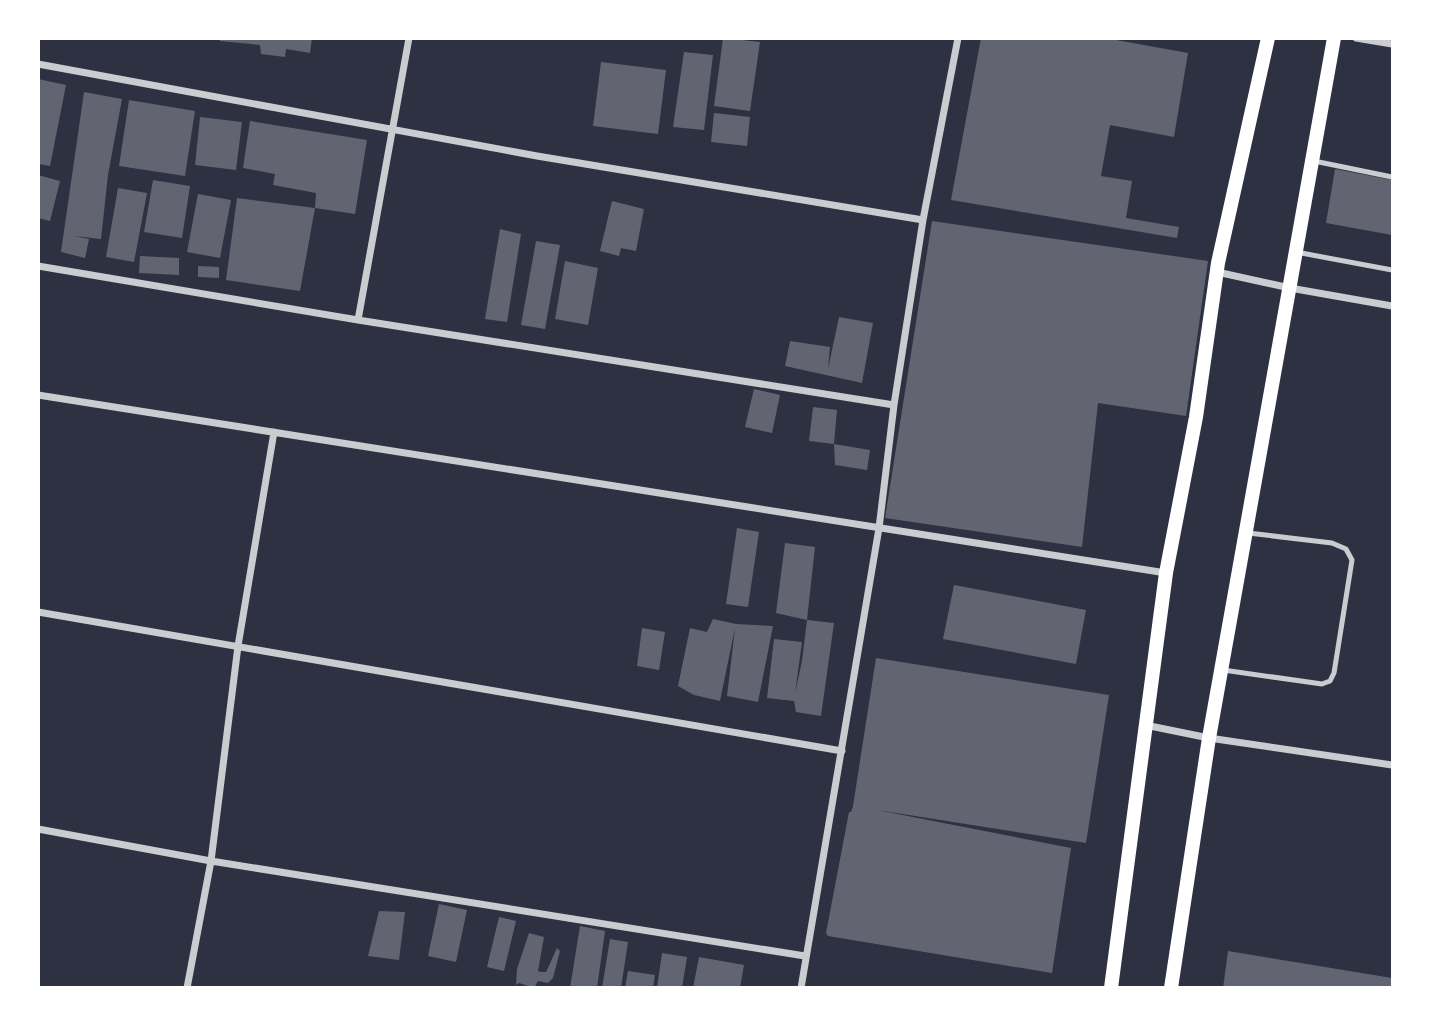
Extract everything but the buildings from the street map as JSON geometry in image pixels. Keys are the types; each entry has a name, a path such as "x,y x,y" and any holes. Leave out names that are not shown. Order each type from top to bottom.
{"main road":[{"path":"1111,988 1166,573 1196,417 1216,272 1268,38"},
{"path":"1171,988 1209,738 1334,38"}],"street":[{"path":"358,320 409,38"},
{"path":"801,988 879,528 894,405 923,220 958,38"},
{"path":"1356,38 1392,44"},
{"path":"38,64 537,156 923,220"},
{"path":"38,266 894,405"},
{"path":"1216,272 1392,306"},
{"path":"38,394 1166,573"},
{"path":"187,988 211,861 238,646 274,432"},
{"path":"38,612 842,751"},
{"path":"1146,725 1209,738 1392,765"},
{"path":"38,829 211,861 805,956"}],"lane":[{"path":"1314,160 1392,177"},
{"path":"1296,252 1392,270"},
{"path":"1221,670 1322,684 1330,681 1334,673 1352,560 1346,549 1332,543 1245,533"}]}
